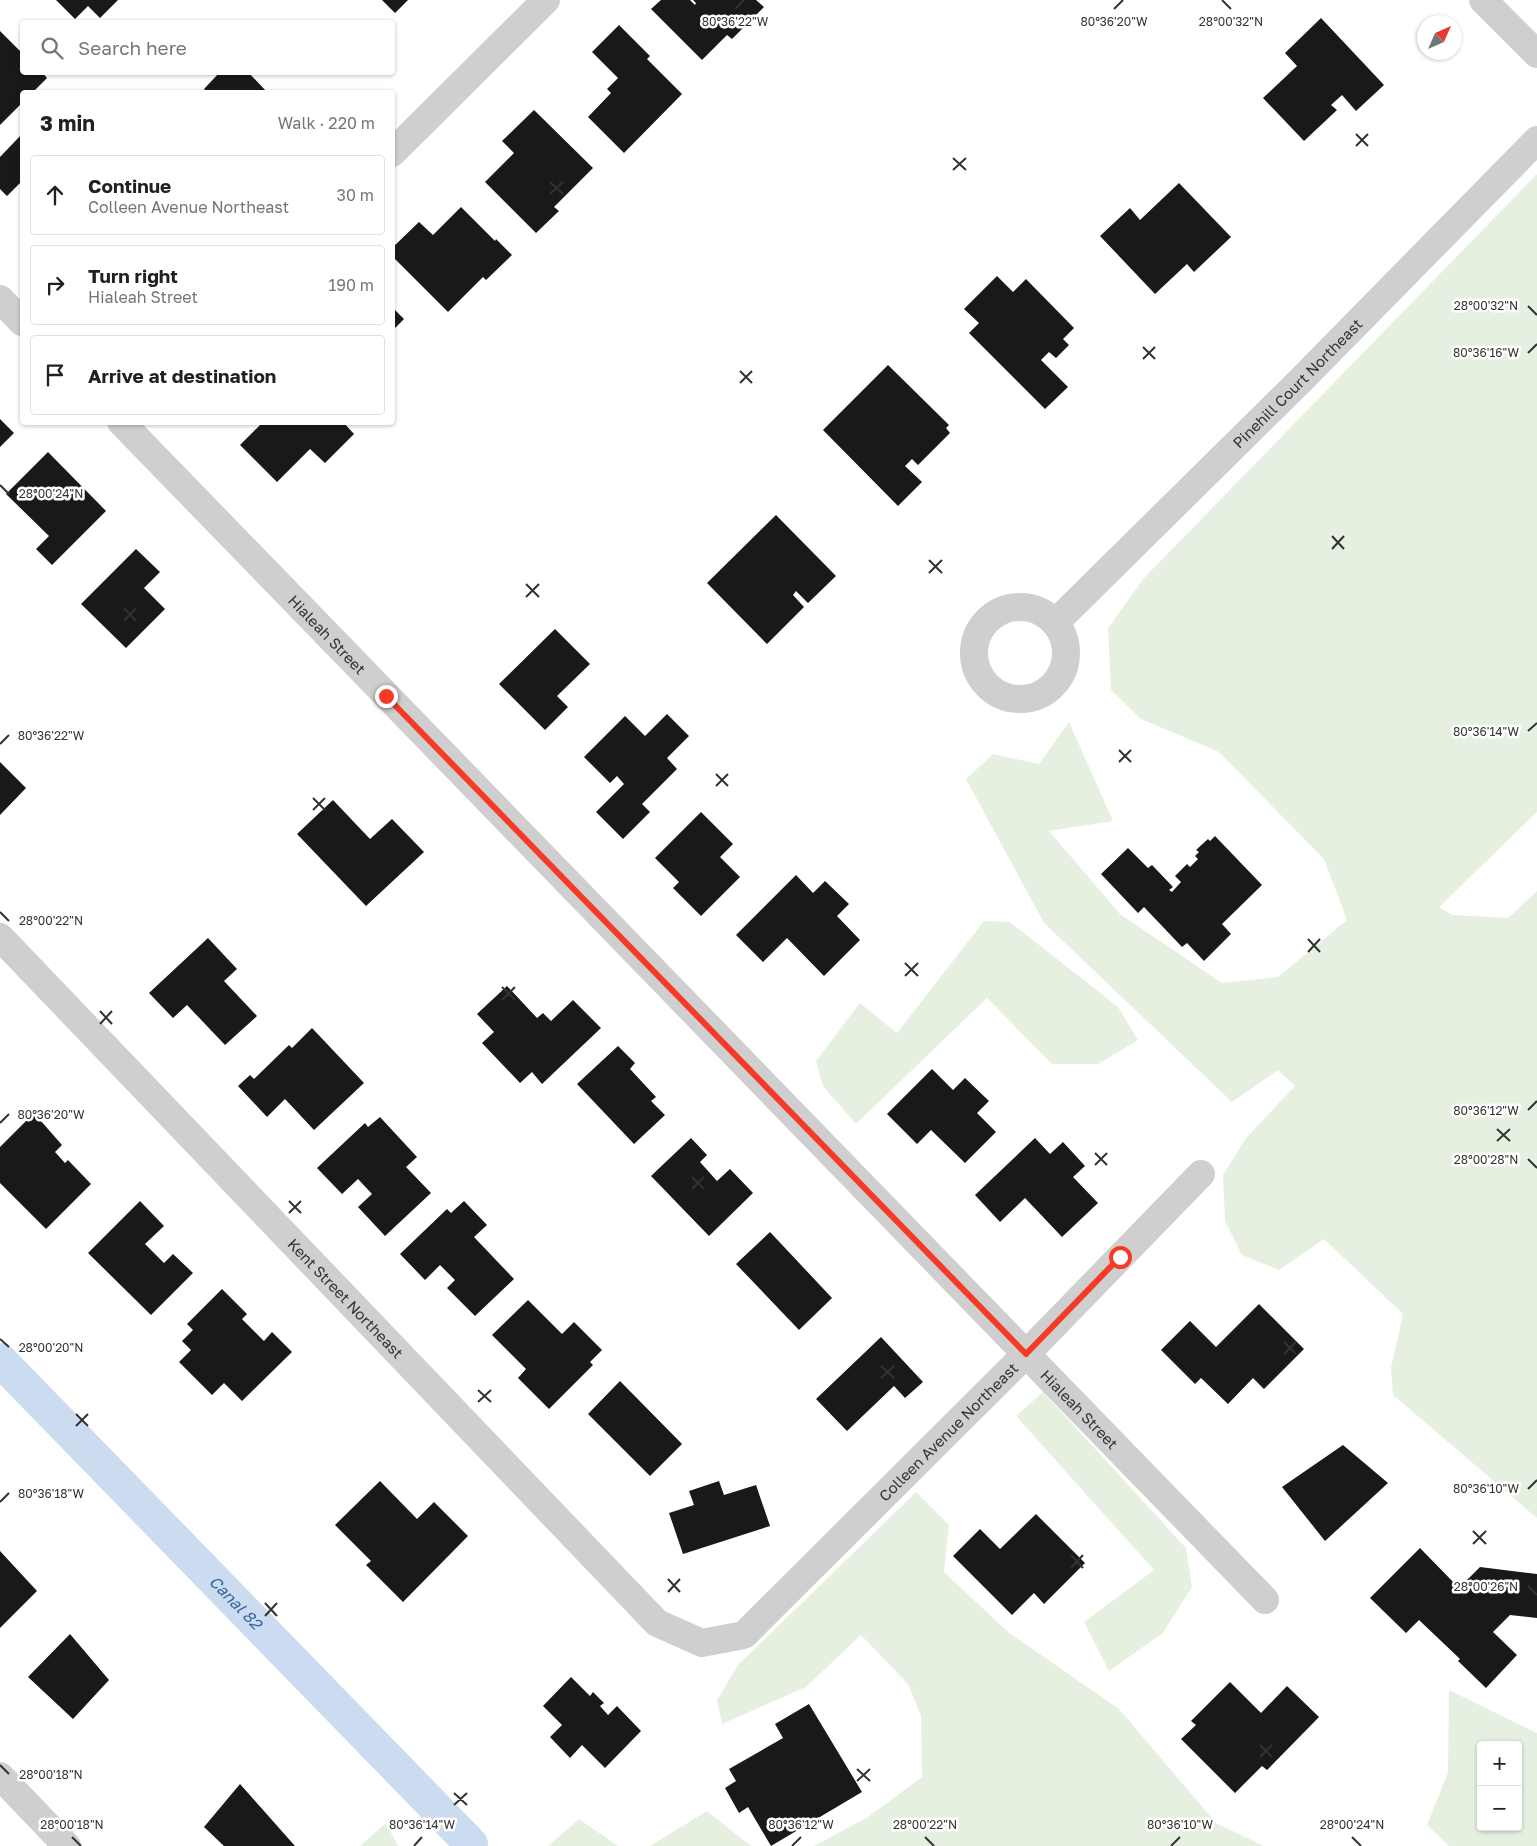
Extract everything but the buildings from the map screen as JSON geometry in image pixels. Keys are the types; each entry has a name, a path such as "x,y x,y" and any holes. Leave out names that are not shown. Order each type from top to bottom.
{"street":[{"path":"395,151 546,0"},
{"path":"1483,0 1537,54"},
{"name":"Pinehill Court Northeast","path":"1055,623 1303,378 1537,140"},
{"path":"0,299 20,320"},
{"name":"Hialeah Street","path":"124,425 1266,1600"},
{"name":"Kent Street Northeast","path":"0,937 657,1624 702,1643"},
{"name":"Colleen Avenue Northeast","path":"702,1643 744,1635 1026,1354 1201,1174"},
{"path":"0,1776 67,1846"}],"green space":[{"path":"1537,174 1537,812 1439,907 1452,915 1508,918 1537,891 1537,1518 1393,1395 1391,1368 1403,1314 1324,1239 1279,1270 1242,1255 1225,1221 1223,1175 1246,1138 1295,1086 1278,1070 1232,1102 1044,923 966,779 993,754 1039,764 1069,722 1113,821 1049,831 1120,914 1222,983 1278,977 1347,920 1324,859 1219,752 1141,719 1111,690 1108,628 1144,578"},
{"path":"984,921 1010,922 1118,1007 1138,1040 1098,1064 1052,1064 987,998 856,1124 823,1086 816,1061 860,1003 897,1033"},
{"path":"1043,1392 1186,1548 1192,1587 1163,1633 1109,1671 1084,1622 1154,1570 1016,1416"},
{"path":"916,1492 949,1525 944,1572 1008,1632 1119,1709 1216,1823 1264,1846 814,1846 868,1817 922,1777 921,1716 908,1684 861,1635 806,1687 722,1724 717,1700 738,1665"},
{"path":"1449,1690 1537,1733 1537,1846 1449,1846 1427,1825 1448,1772"},
{"path":"707,1811 751,1846 650,1846"},
{"path":"579,1819 618,1846 548,1846"},
{"path":"386,1823 398,1846 360,1846"}],"waterway":[{"name":"Canal 82","path":"0,1360 471,1844"},
{"name":"Canal 82","path":"471,1844 477,1846"}],"route":[{"path":"386,696 1026,1354 1120,1257"}]}
